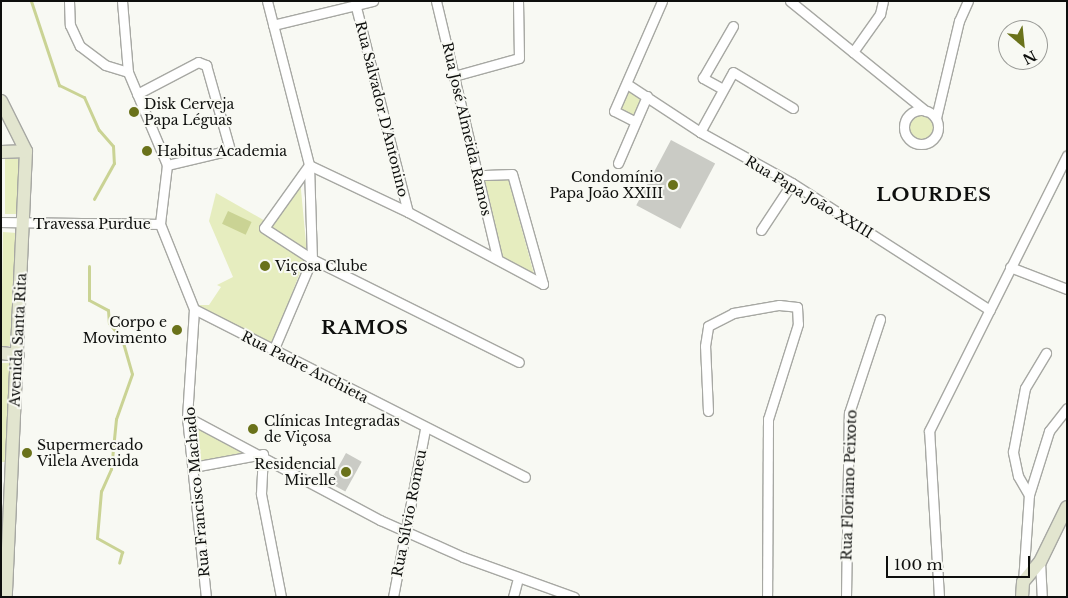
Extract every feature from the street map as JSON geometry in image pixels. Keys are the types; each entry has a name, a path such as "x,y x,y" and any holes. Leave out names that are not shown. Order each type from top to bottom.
{"street":[{"path":"69,1 70,25 80,46 105,65 128,72"},
{"name":"Rua Francisco Machado","path":"123,1 128,72 167,165 160,224 194,309 187,417 206,597"},
{"path":"267,1 309,165 312,259 273,351"},
{"path":"273,24 372,1"},
{"name":"Rua José Almeida Ramos","path":"436,1 497,258"},
{"path":"454,76 519,58 518,1"},
{"path":"634,121 614,111 662,1"},
{"path":"790,1 936,118"},
{"path":"853,52 880,14 883,1"},
{"path":"926,111 915,112 906,119 905,131 911,140 922,144 932,140 938,129 936,118 959,21 968,1"},
{"name":"Rua Salvador D'Antonino","path":"356,6 408,212"},
{"path":"721,88 702,78 733,26"},
{"path":"137,94 198,62 206,65 230,150 167,165"},
{"path":"700,132 721,88 733,72 793,108"},
{"name":"Rua Papa João XXIII","path":"627,84 700,132 792,183 990,310"},
{"path":"618,163 634,121 647,96"},
{"name":"Avenida Santa Rita","path":"1,116 2,102"},
{"name":"Avenida Santa Rita","path":"2,102 26,151 25,224 18,355 6,472 6,597"},
{"path":"1,152 26,151"},
{"path":"939,597 929,431 1067,156"},
{"path":"309,165 408,212 543,284 512,174 478,175"},
{"path":"309,165 263,228 312,259 519,362"},
{"path":"761,230 792,183"},
{"name":"Travessa Purdue","path":"1,222 25,224 160,224"},
{"path":"1010,267 1067,288"},
{"path":"708,411 705,346 708,326 733,313 779,305 797,307 800,314 768,419 767,597"},
{"name":"Rua Padre Anchieta","path":"194,309 425,429 525,477"},
{"name":"Rua Floriano Peixoto","path":"846,597 849,413 880,319"},
{"path":"1,353 18,355"},
{"path":"1029,495 1018,476 1013,452 1025,388 1046,353"},
{"path":"1022,597 1029,495 1049,431 1067,408"},
{"path":"187,417 263,454 407,532 518,578 574,597"},
{"name":"Rua Sílvio Romeu","path":"393,597 407,532 425,429"},
{"path":"192,467 263,454"},
{"path":"263,454 261,494 280,597"},
{"path":"1023,582 1040,562 1067,507"},
{"path":"1040,562 1042,597"},
{"path":"513,597 518,578"}],"shaded area":[{"path":"628,88 645,98 633,120 616,110"},
{"path":"921,114 930,118 934,127 930,136 921,140 912,136 908,127 912,118"},
{"path":"5,159 20,159 20,214 5,214"},
{"path":"508,178 534,274 503,257 483,180"},
{"name":"Viçosa Clube","path":"300,179 307,254 272,346 195,305 209,305 221,287 217,285 233,277 209,221 216,193 267,222"},
{"path":"228,211 252,222 246,235 222,224"},
{"path":"3,232 17,233 12,346 1,346"},
{"path":"1,363 14,363 8,462 1,462"},
{"path":"198,428 247,452 198,462 193,433"}],"building":[{"name":"Condomínio Papa João XXIII","path":"671,140 715,163 680,229 636,205"},
{"name":"Residencial Mirelle","path":"346,453 362,462 345,491 330,483"}],"waterway":[{"path":"31,1 59,85 84,97 99,130 113,146 114,163 94,199"},
{"path":"89,266 89,300 108,310 109,323 122,339 132,374 116,419 111,469 101,491 97,538 122,552 119,563"}],"place":[{"name":"Disk Cerveja Papa Léguas","path":"134,112"},
{"name":"Habitus Academia","path":"147,151"},
{"name":"Condomínio Papa João XXIII","path":"673,185"},
{"name":"Viçosa Clube","path":"265,266"},
{"name":"Corpo e Movimento","path":"177,330"},
{"name":"Clínicas Integradas de Viçosa","path":"253,429"},
{"name":"Supermercado Vilela Avenida","path":"27,453"},
{"name":"Residencial Mirelle","path":"346,472"}],"district":[{"name":"LOURDES","path":"934,195"},
{"name":"RAMOS","path":"365,328"}]}
